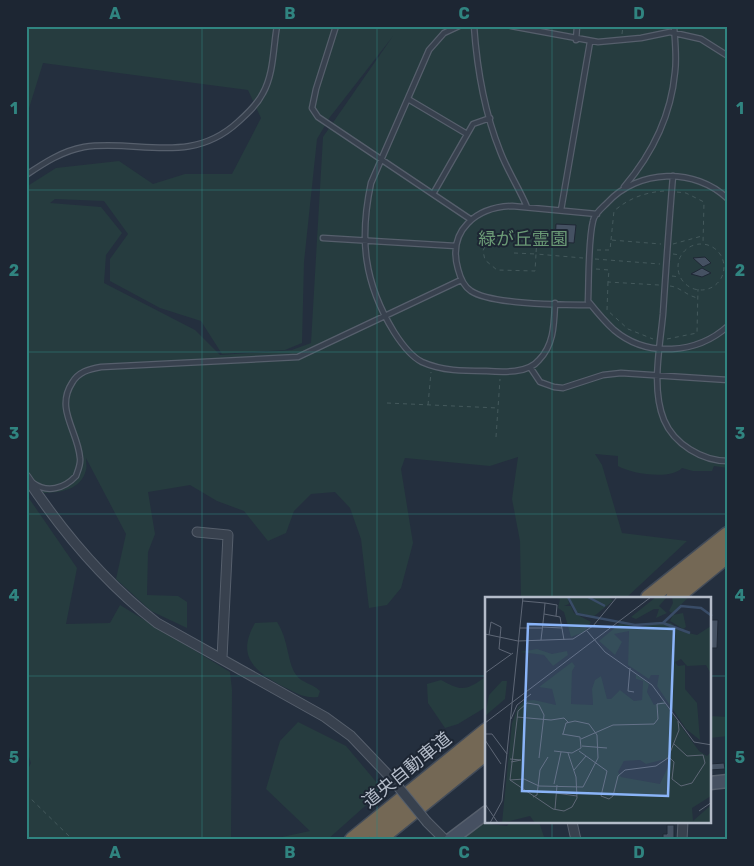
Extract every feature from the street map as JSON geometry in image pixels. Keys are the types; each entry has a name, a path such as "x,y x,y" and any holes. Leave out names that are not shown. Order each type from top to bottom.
{"highway":[{"path":"650,597 728,535"},
{"path":"675,597 728,554"},
{"name":"道央自動車道","path":"355,838 485,732"},
{"name":"道央自動車道","path":"377,840 485,752"}],"street":[{"path":"27,478 84,555 137,607 157,623 325,717 351,736 391,778 427,822 445,840"},
{"path":"197,532 228,535 222,658"},
{"path":"712,783 728,781"},
{"path":"450,840 485,813"},
{"path":"572,824 576,840"},
{"path":"682,840 683,824"}],"lane":[{"path":"26,175 54,158 84,147 182,148 210,141 230,130 251,110 263,93 273,62 277,26"},
{"path":"336,26 312,108 318,117 470,219"},
{"path":"458,26 444,32 429,50 371,183 366,206 364,240 368,274 385,317 406,350 420,361 431,366 450,370 501,371 530,367 539,362 552,337 555,304"},
{"path":"474,26 477,63 490,118 500,152 527,207"},
{"path":"510,26 590,42 641,38 654,34 674,32 701,40 728,56"},
{"path":"576,26 576,40"},
{"path":"674,26 676,73 668,112 650,151 620,191 593,219 588,301 615,331 634,342 660,348 678,349 700,344 728,326"},
{"path":"561,210 590,42"},
{"path":"408,99 467,134"},
{"path":"433,194 473,124 490,118"},
{"path":"620,191 647,178 673,176 686,177 705,184 728,199"},
{"path":"673,176 658,375 659,400 664,418 676,440 715,461 728,460"},
{"path":"591,305 500,300 476,294 468,290 461,280 456,262 456,246 459,232 470,219 498,207 527,207 597,214"},
{"path":"323,238 456,246"},
{"path":"27,478 38,486 56,488 76,476 80,458 66,411 65,399 74,379 84,371 102,367 298,357 461,280"},
{"path":"530,367 540,382 563,388 603,375 621,373 728,380"}],"path":[{"path":"591,249 610,250 614,210 623,203 642,195 668,191"},
{"path":"676,192 686,193 704,202 703,244"},
{"path":"510,234 537,237 536,254 535,271 497,270 485,260 483,251 490,238 510,234"},
{"path":"611,240 668,245 703,236"},
{"path":"703,244 717,250 724,264 723,272 715,284 698,289 687,284 681,277 678,266 682,255 688,248 703,244"},
{"path":"514,253 666,265"},
{"path":"667,254 682,255"},
{"path":"590,269 609,270 607,310 628,329 650,338 661,340 680,338 697,333 698,289"},
{"path":"665,276 681,277"},
{"path":"608,282 677,287 688,296 698,298"},
{"path":"428,405 431,366"},
{"path":"496,437 501,371"},
{"path":"387,403 498,408"},
{"path":"26,794 73,840"}],"green space":[{"name":"緑が丘霊園","path":"26,26 728,26 728,468 714,466 712,471 693,471 682,468 677,472 660,475 641,473 618,466 618,456 595,454 602,465 622,533 687,541 627,597 521,597 520,541 512,499 518,457 490,466 405,458 401,469 413,543 401,588 387,605 369,608 361,539 350,508 335,492 311,494 294,511 286,533 268,541 244,511 217,501 190,485 148,492 155,534 148,552 147,595 178,596 187,602 187,628 151,611 116,579 126,534 86,458 86,469 80,482 63,491 42,493 26,471 26,187 56,168 119,161 153,184 185,174 232,174 261,118 248,90 43,63 26,118","holes":["393,36 323,137 311,343 292,350 220,355 195,330 104,283 106,255 122,233 101,207 50,203 55,199 104,201 128,234 110,259 110,281 160,308 201,321 222,354 285,350 302,343 304,262 317,139 330,117"]},
{"path":"26,494 77,568 66,624 110,623 120,605 230,672 232,690 231,840 26,840 26,773 31,763 29,757 26,756"},
{"path":"277,622 284,636 294,671 304,682 320,691 318,697 295,693 263,674 251,661 247,645 255,623"},
{"path":"485,678 485,708 458,724 445,728 428,703 427,684 441,680 458,688 472,685"},
{"path":"712,716 728,717 728,736 712,738"},
{"path":"298,722 346,746 383,790 327,840 268,840 310,831 266,789 280,741"},
{"path":"481,823 507,826 508,824 540,824 545,840 462,840"}],"building":[{"path":"556,224 576,225 574,243 555,242"},
{"path":"705,257 711,263 703,267 693,258"},
{"path":"702,268 711,273 702,277 691,274"},
{"path":"712,620 718,620 717,648 712,648"},
{"path":"724,763 725,769 712,770 712,764"},
{"path":"667,825 674,825 674,840 663,840 663,834 667,834"}]}
